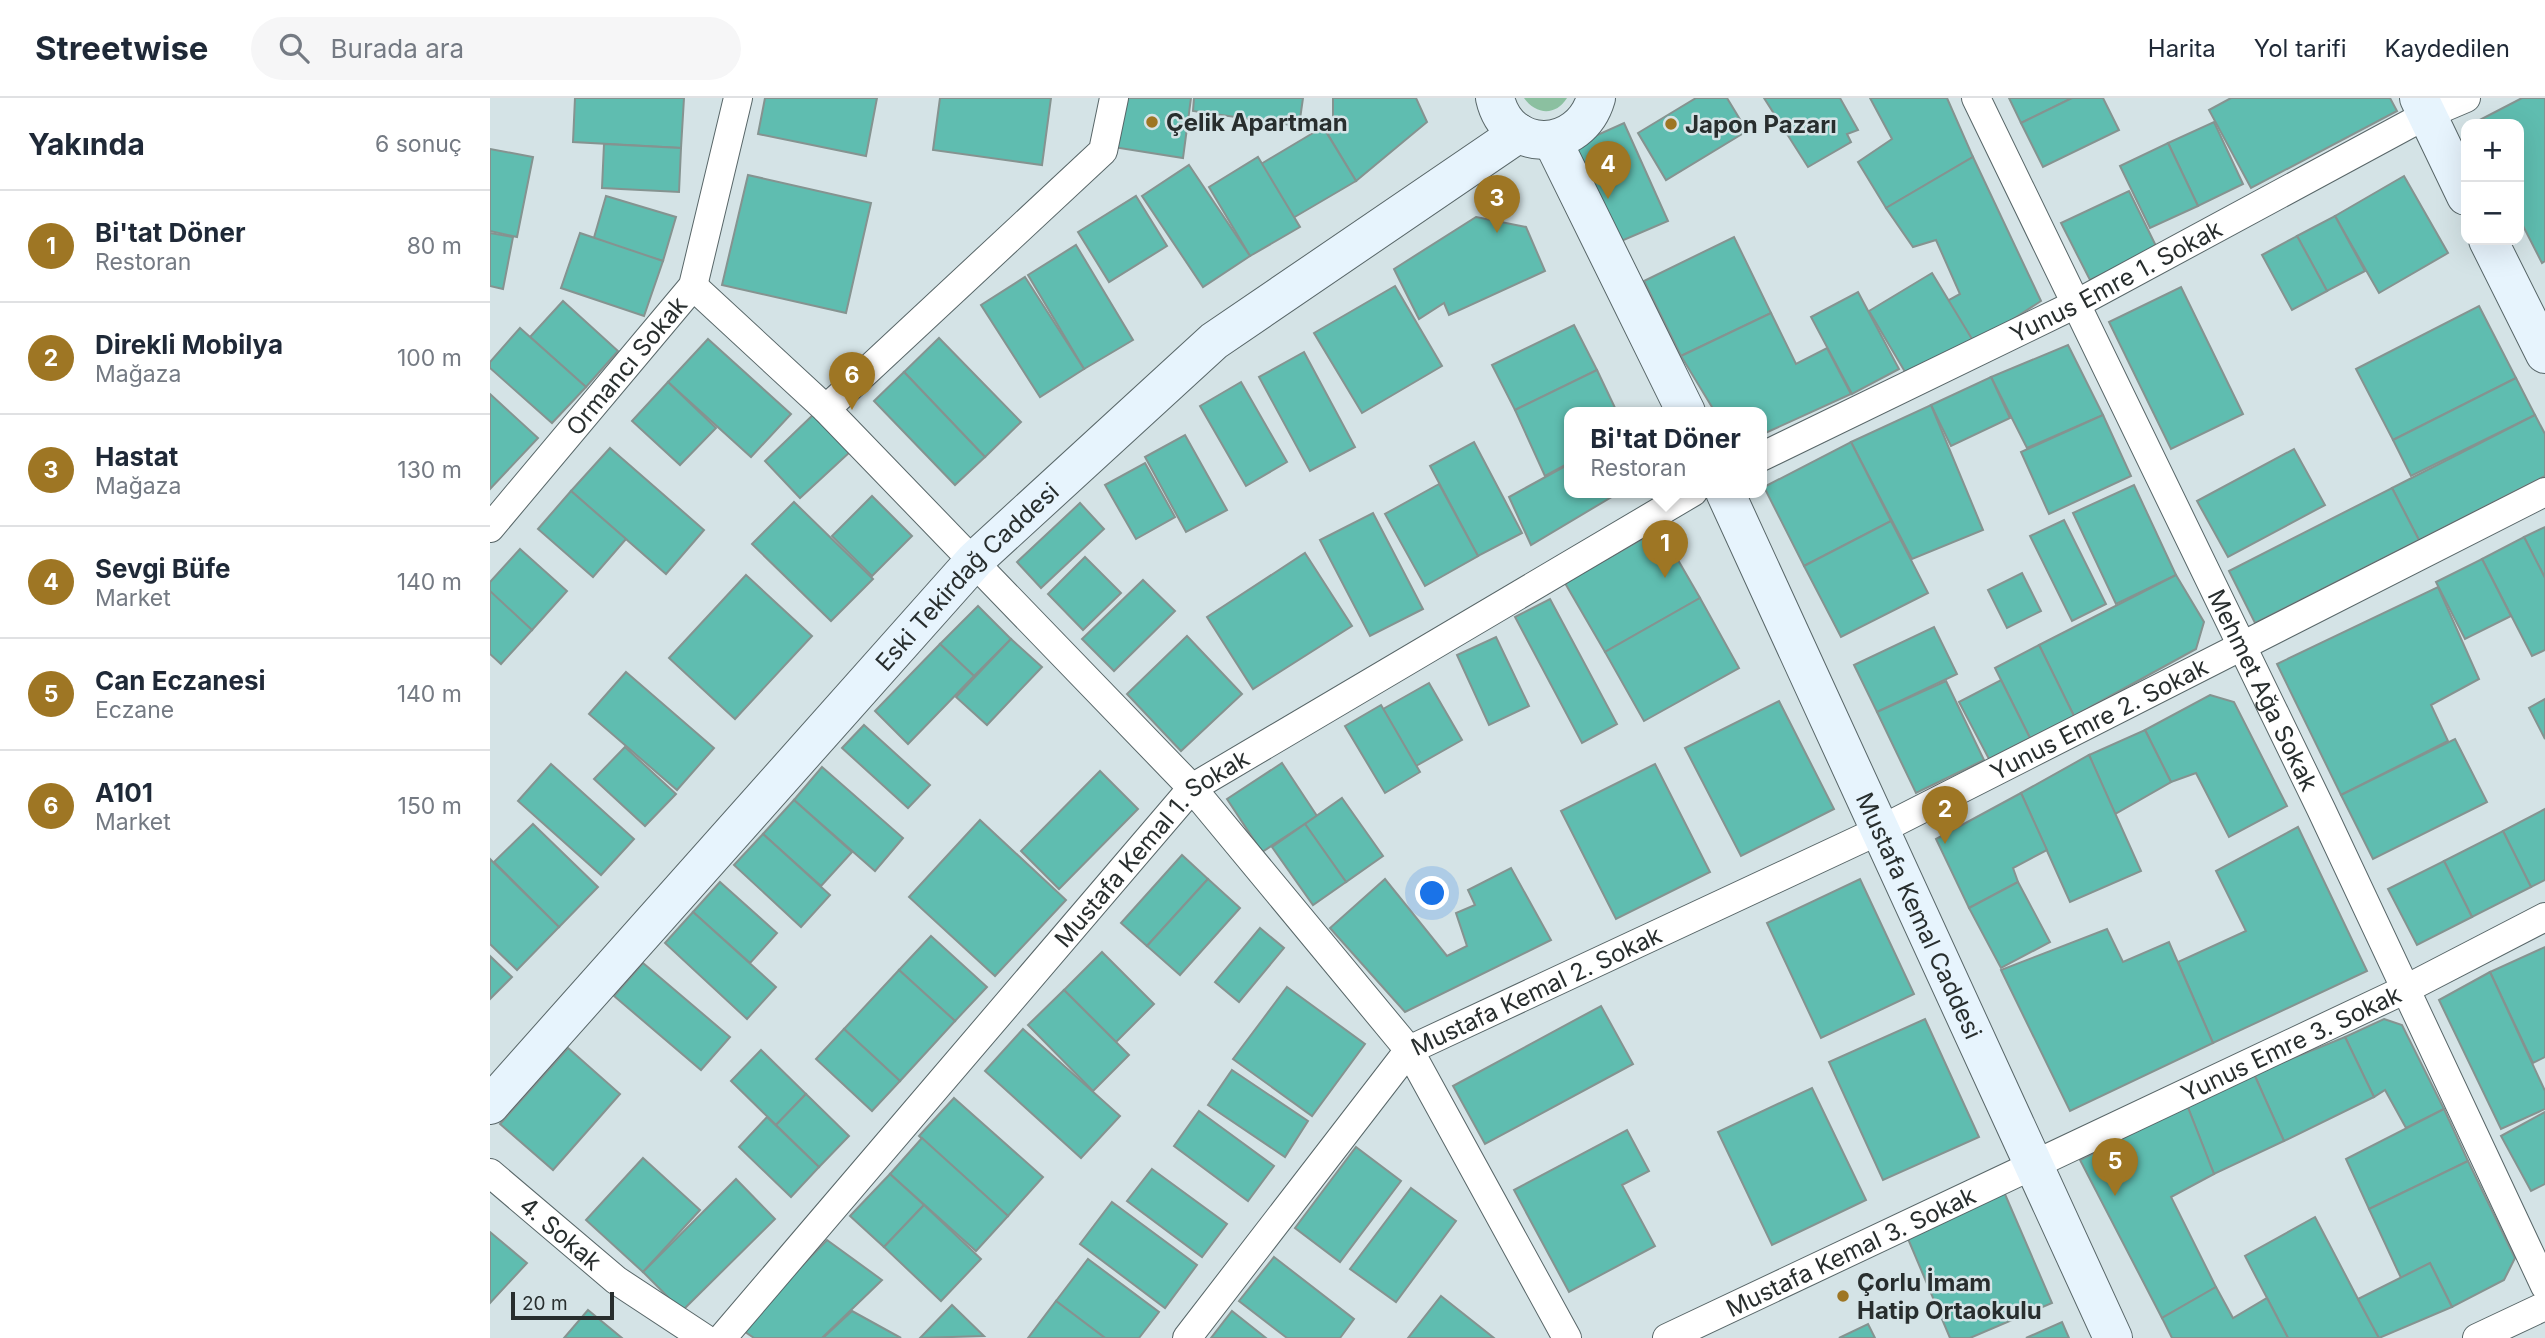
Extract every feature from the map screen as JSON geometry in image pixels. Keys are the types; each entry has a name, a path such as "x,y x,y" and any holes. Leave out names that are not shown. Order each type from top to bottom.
{"street":[{"name":"Ormancı Sokak","path":"490,528 692,286 738,98"},
{"path":"826,409 1103,151 1114,98"},
{"path":"1495,98 1506,122 1536,137 1683,407"},
{"name":"Eski Tekirdağ Caddesi","path":"490,1105 975,560 1214,341 1536,137 1569,135 1583,125 1596,98"},
{"name":"Mehmet Ağa Sokak","path":"1976,98 2242,647 2545,1286"},
{"name":"Yunus Emre 1. Sokak","path":"1767,454 2077,304 2423,107 2466,98"},
{"path":"2423,107 2461,186"},
{"path":"2490,245 2545,354"},
{"path":"692,286 826,409 975,560 1192,788 1409,1050 1567,1338"},
{"name":"Yunus Emre 2. Sokak","path":"1878,831 2545,492"},
{"name":"Mustafa Kemal 1. Sokak","path":"722,1338 1192,788 1683,498"},
{"name":"Mustafa Kemal Caddesi","path":"1728,498 1878,831 2113,1338"},
{"name":"Mustafa Kemal 2. Sokak","path":"1187,1338 1409,1050 1878,831"},
{"name":"Yunus Emre 3. Sokak","path":"2034,1163 2404,990 2545,917"},
{"name":"Mustafa Kemal 3. Sokak","path":"1667,1338 2034,1163"},
{"name":"4. Sokak","path":"490,1173 616,1280 704,1338"},
{"path":"2477,1338 2545,1306"}],"green space":[{"path":"1524,98 1567,98 1557,108 1546,111 1534,108"}],"building":[{"path":"575,98 684,98 681,148 573,142"},
{"path":"765,98 877,98 866,156 758,134"},
{"path":"940,98 1051,98 1042,165 933,150"},
{"name":"Çelik Apartman","path":"1121,98 1191,98 1183,158 1113,147"},
{"path":"1194,98 1303,98 1299,126 1193,111"},
{"path":"1333,98 1416,98 1427,122 1356,181 1327,133 1333,131"},
{"path":"1696,98 1727,98 1747,131 1666,180 1638,133"},
{"path":"1764,98 1840,98 1858,130 1847,134 1851,142 1808,167"},
{"path":"1870,98 1947,98 1973,157 1886,208 1858,162 1892,139"},
{"path":"2009,98 2072,98 2021,123"},
{"path":"2072,98 2103,98 2119,130 2043,167 2021,123"},
{"path":"2231,98 2390,98 2397,111 2251,188 2209,110"},
{"path":"2522,98 2545,98 2545,261 2542,263 2524,228 2524,119 2482,119"},
{"path":"2214,122 2243,184 2198,206 2168,143"},
{"path":"1624,123 1668,221 1619,242 1575,145"},
{"path":"1323,127 1356,181 1293,218 1261,164"},
{"path":"2168,143 2198,206 2150,228 2120,166"},
{"path":"604,144 681,148 679,192 602,188"},
{"path":"490,149 533,157 517,237 490,231"},
{"path":"1258,157 1300,227 1250,256 1209,187"},
{"path":"1973,157 2041,301 1975,344 1947,301 1960,294 1936,240 1913,247 1886,208"},
{"path":"1189,165 1250,256 1203,287 1142,196"},
{"path":"748,175 871,203 846,313 722,285"},
{"path":"2404,176 2448,253 2379,293 2335,216"},
{"path":"2129,191 2157,248 2090,280 2061,223"},
{"path":"606,196 676,217 663,261 593,241"},
{"path":"1136,196 1167,246 1109,282 1078,232"},
{"path":"2335,216 2365,271 2327,291 2297,236"},
{"path":"1476,217 1526,227 1545,271 1449,315 1444,303 1419,319 1394,269"},
{"path":"490,233 513,237 503,289 490,286"},
{"path":"580,233 663,261 644,316 561,288"},
{"path":"2297,236 2327,291 2292,310 2262,255"},
{"path":"1734,237 1771,313 1681,356 1644,281"},
{"path":"1076,245 1133,340 1084,369 1028,275"},
{"path":"1932,273 1975,344 1911,382 1869,311"},
{"path":"1025,277 1084,369 1040,397 981,305"},
{"path":"1395,286 1442,366 1362,413 1314,333"},
{"path":"2181,287 2243,414 2171,449 2109,322"},
{"path":"1858,292 1899,369 1852,394 1811,317"},
{"path":"563,301 618,351 586,387 530,337"},
{"path":"2479,306 2516,378 2393,440 2356,369"},
{"path":"1771,313 1796,364 1827,348 1851,394 1767,432 1767,407 1712,407 1681,356"},
{"path":"1574,325 1597,370 1515,410 1492,365"},
{"path":"520,328 586,387 552,423 490,368 490,362"},
{"path":"939,338 1021,422 985,457 904,372"},
{"path":"708,339 791,414 751,457 668,382"},
{"path":"2068,345 2103,415 2027,448 1991,377"},
{"path":"1304,352 1355,447 1310,471 1259,377"},
{"path":"1597,370 1615,407 1564,407 1564,466 1545,476 1515,410"},
{"path":"904,372 985,457 955,485 874,401"},
{"path":"1991,377 2010,418 1951,446 1931,405"},
{"path":"2516,378 2535,415 2411,476 2393,440"},
{"path":"668,382 716,428 680,465 632,421"},
{"path":"1241,382 1287,462 1246,486 1200,406"},
{"path":"490,394 538,438 490,489"},
{"path":"1931,405 1983,530 1912,559 1851,442"},
{"path":"815,413 851,451 800,498 765,461"},
{"path":"2103,415 2131,476 2049,514 2021,452"},
{"path":"2535,415 2545,434 2545,476 2419,540 2392,488"},
{"path":"1185,435 1227,510 1186,532 1145,457"},
{"path":"1474,442 1522,533 1478,556 1430,466"},
{"path":"1851,442 1891,521 1804,566 1767,493 1767,485"},
{"path":"610,448 704,530 666,574 571,491"},
{"path":"2294,449 2325,505 2228,557 2197,501"},
{"path":"1145,463 1175,517 1136,539 1105,485"},
{"path":"1564,467 1564,498 1610,498 1531,545 1509,497"},
{"path":"1439,484 1478,556 1425,586 1385,514"},
{"path":"2134,485 2176,575 2116,604 2073,513"},
{"path":"2392,488 2419,540 2255,623 2229,571"},
{"path":"571,491 626,539 593,577 538,529"},
{"path":"872,496 912,536 872,576 832,536"},
{"path":"794,502 873,579 831,621 752,544"},
{"path":"1080,503 1104,529 1041,588 1017,562"},
{"path":"1373,513 1423,609 1370,636 1320,540"},
{"path":"2064,520 2106,604 2072,621 2030,536"},
{"path":"1891,521 1928,593 1841,637 1804,566"},
{"path":"2545,527 2545,578 2524,537"},
{"path":"1660,529 1700,598 1605,652 1565,583"},
{"path":"2524,537 2545,578 2545,650 2532,656 2482,559"},
{"path":"520,549 567,591 532,630 490,593 490,582"},
{"path":"1305,553 1352,626 1253,689 1207,617"},
{"path":"1085,557 1121,593 1083,630 1048,594"},
{"path":"2482,559 2511,616 2465,639 2436,582"},
{"path":"2022,573 2041,611 2007,628 1988,590"},
{"path":"746,575 812,636 735,719 669,658"},
{"path":"2176,575 2204,622 2196,649 2074,716 2039,645"},
{"path":"1143,580 1175,611 1114,671 1082,639"},
{"path":"2438,587 2479,679 2431,705 2448,741 2341,795 2277,664"},
{"path":"490,591 532,630 501,664 490,654"},
{"path":"1700,598 1739,668 1644,721 1605,652"},
{"path":"1550,599 1617,724 1582,743 1515,617"},
{"path":"978,606 1011,639 974,676 940,644"},
{"path":"1934,627 1957,674 1877,712 1854,665"},
{"path":"1187,636 1242,694 1181,751 1127,694"},
{"path":"1496,637 1529,706 1489,725 1457,655"},
{"path":"1011,639 1042,667 987,725 956,697"},
{"path":"940,644 974,676 908,744 875,711"},
{"path":"2039,645 2074,716 2030,738 1995,668"},
{"path":"626,672 714,748 677,790 589,714"},
{"path":"2001,680 2030,738 1989,759 1959,702"},
{"path":"1946,681 1984,760 1916,793 1877,712"},
{"path":"1429,683 1462,740 1416,766 1383,709"},
{"path":"2210,695 2234,702 2287,806 2229,837 2196,773 2171,782 2145,730"},
{"path":"2545,699 2545,739 2529,708"},
{"path":"1779,701 1834,809 1741,856 1685,748"},
{"path":"1381,705 1420,772 1385,793 1345,726"},
{"path":"864,725 930,785 908,808 842,748"},
{"path":"2145,730 2171,782 2115,814 2089,755"},
{"path":"2455,739 2487,802 2373,859 2341,795"},
{"path":"625,747 676,794 645,826 594,779"},
{"path":"2089,755 2141,871 2070,902 2021,793"},
{"path":"1282,763 1317,816 1262,852 1227,799"},
{"path":"551,764 634,839 601,875 518,801"},
{"path":"1655,764 1710,872 1616,919 1561,811"},
{"path":"822,767 903,838 875,871 794,800"},
{"path":"1100,771 1138,809 1059,889 1021,851"},
{"path":"2021,793 2047,850 2013,868 2018,882 1969,908 1936,839"},
{"path":"1342,798 1383,856 1346,882 1305,824"},
{"path":"794,800 852,852 821,886 763,834"},
{"path":"2545,809 2545,880 2531,887 2503,831"},
{"path":"980,820 1066,900 995,976 909,897"},
{"path":"533,824 598,887 559,927 494,862"},
{"path":"1305,824 1346,882 1313,905 1272,847"},
{"path":"2298,827 2367,971 2213,1043 2178,962 2246,931 2216,871"},
{"path":"2503,831 2531,887 2472,917 2444,861"},
{"path":"763,834 830,895 801,927 734,865"},
{"path":"1182,855 1208,879 1147,946 1121,923"},
{"path":"490,859 559,927 517,970 490,944"},
{"path":"2444,861 2472,917 2417,945 2388,889"},
{"path":"1511,868 1551,940 1405,1012 1330,928 1385,879 1447,956 1467,946 1456,913 1475,905 1468,890"},
{"path":"1208,879 1240,908 1180,975 1147,946"},
{"path":"1860,879 1914,994 1821,1038 1767,923"},
{"path":"720,882 777,933 750,963 693,912"},
{"path":"2018,882 2050,942 2001,968 1969,908"},
{"path":"693,912 776,987 747,1019 665,943"},
{"path":"1260,928 1284,948 1239,1002 1215,982"},
{"path":"2107,929 2123,962 2169,942 2213,1043 2070,1111 2001,970"},
{"path":"931,936 987,987 955,1021 899,970"},
{"path":"2545,947 2545,1057 2533,1063 2490,972"},
{"path":"1102,952 1154,1004 1116,1042 1064,990"},
{"path":"490,956 512,977 490,999"},
{"path":"643,963 730,1037 701,1070 614,996"},
{"path":"899,970 955,1021 900,1081 844,1029"},
{"path":"2490,972 2545,1091 2545,1109 2501,1129 2439,1000"},
{"path":"1287,987 1365,1044 1312,1116 1233,1059"},
{"path":"1064,990 1129,1055 1093,1091 1028,1025"},
{"path":"1601,1006 1633,1064 1485,1144 1453,1086"},
{"path":"1925,1019 1979,1137 1883,1180 1829,1062"},
{"path":"2384,1019 2402,1025 2444,1109 2406,1128 2385,1090 2374,1097 2345,1037"},
{"path":"844,1029 900,1081 872,1111 816,1059"},
{"path":"1023,1029 1120,1116 1081,1158 985,1071"},
{"path":"2345,1037 2374,1097 2284,1141 2254,1074"},
{"path":"568,1048 620,1094 553,1170 500,1124"},
{"path":"761,1050 806,1094 776,1125 731,1081"},
{"path":"1232,1070 1308,1121 1285,1157 1208,1105"},
{"path":"2254,1074 2284,1141 2214,1174 2187,1105"},
{"path":"1812,1088 1866,1200 1772,1245 1718,1132"},
{"path":"806,1094 849,1136 819,1167 776,1125"},
{"path":"954,1098 1043,1177 1008,1216 919,1136"},
{"path":"2187,1105 2214,1174 2171,1197 2216,1287 2162,1318 2080,1160"},
{"path":"2444,1109 2468,1161 2369,1209 2346,1159"},
{"path":"1199,1111 1274,1166 1248,1201 1174,1146"},
{"path":"2545,1112 2545,1184 2531,1191 2501,1136"},
{"path":"767,1117 819,1167 791,1197 739,1147"},
{"path":"1627,1130 1649,1171 1622,1185 1655,1246 1569,1292 1514,1190"},
{"path":"922,1138 1008,1216 976,1251 890,1174"},
{"path":"1356,1147 1401,1181 1340,1262 1295,1228"},
{"path":"643,1158 700,1210 643,1272 586,1220"},
{"path":"2468,1161 2515,1258 2504,1280 2452,1307 2430,1263 2401,1278 2369,1209"},
{"path":"1152,1169 1227,1224 1202,1257 1127,1201"},
{"path":"890,1174 924,1205 884,1247 850,1216"},
{"path":"736,1179 775,1219 682,1311 643,1272"},
{"path":"2001,1185 2052,1303 1970,1338 1950,1338 1903,1227"},
{"path":"1411,1188 1456,1221 1396,1302 1350,1269"},
{"path":"1112,1202 1197,1265 1165,1308 1080,1244"},
{"path":"924,1205 981,1259 941,1301 884,1247"},
{"path":"2315,1217 2379,1338 2288,1338 2245,1256"},
{"path":"490,1232 527,1263 490,1303"},
{"path":"827,1240 882,1280 822,1338 754,1338 741,1329"},
{"path":"1274,1257 1354,1319 1340,1338 1287,1338 1239,1301"},
{"path":"1088,1259 1159,1312 1139,1338 1105,1338 1056,1301"},
{"path":"2430,1263 2452,1307 2379,1338 2358,1299"},
{"path":"2216,1287 2233,1318 2267,1298 2288,1338 2172,1338 2162,1318"},
{"path":"1441,1296 1494,1338 1408,1338"},
{"path":"1056,1301 1105,1338 1028,1338"},
{"path":"952,1305 984,1336 920,1338"},
{"path":"588,1310 622,1338 564,1338"},
{"path":"852,1311 901,1338 823,1338"},
{"path":"1232,1311 1266,1338 1211,1338"},
{"path":"2062,1322 2069,1338 2026,1338"},
{"path":"1868,1324 1875,1338 1839,1338"}],"place":[{"name":"Çelik Apartman","path":"1152,122"},
{"name":"Japon Pazarı","path":"1671,124"},
{"name":"Sevgi Büfe","path":"1608,199"},
{"name":"Hastat","path":"1497,233"},
{"name":"A101","path":"852,410"},
{"name":"Bi'tat Döner","path":"1665,578"},
{"name":"Direkli Mobilya","path":"1945,844"},
{"name":"Can Eczanesi","path":"2115,1196"},
{"name":"Çorlu İmam Hatip Ortaokulu","path":"1843,1296"}]}
